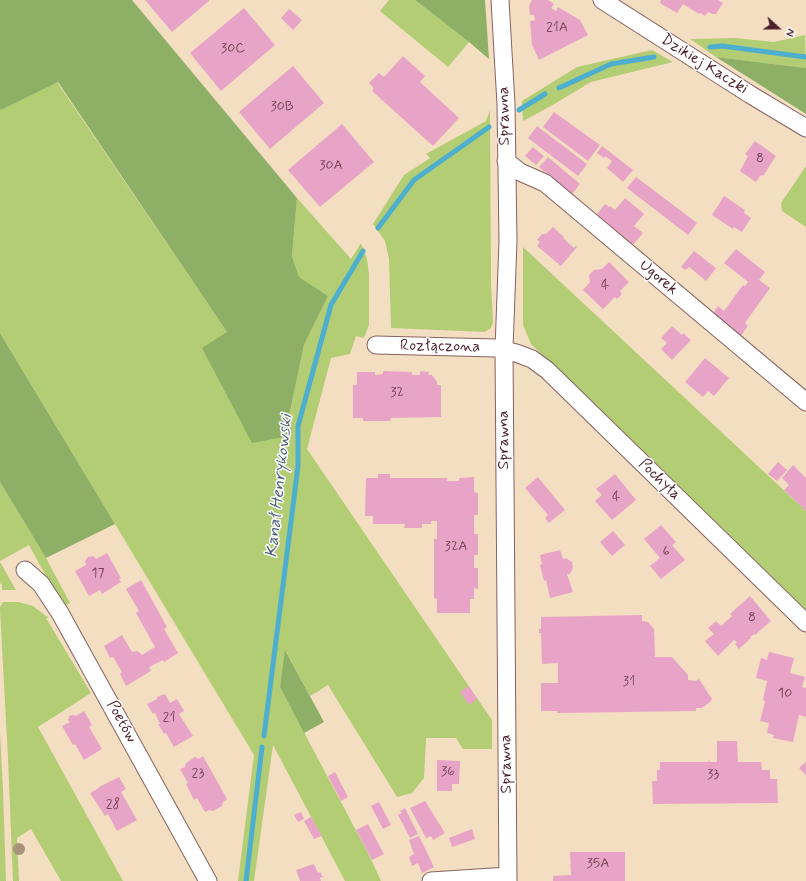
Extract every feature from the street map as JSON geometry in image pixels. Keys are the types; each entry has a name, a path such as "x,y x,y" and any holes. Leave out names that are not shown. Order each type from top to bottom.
{"street":[{"name":"Sprawna","path":"500,0 506,104 508,241 504,349 508,879"},
{"name":"Dzikiej Kaczki","path":"602,0 806,128"},
{"name":"Ugorek","path":"506,161 520,172 545,183 806,402"},
{"name":"Rozłączona","path":"376,345 504,349"},
{"name":"Pochyła","path":"504,349 532,359 547,370 806,623"},
{"name":"Poetów","path":"25,570 41,584 60,613 208,881"},
{"path":"431,881 508,879"}],"green space":[{"path":"0,0 132,0 297,198 292,256 299,277 328,296 304,345 288,421 289,436 252,443 202,348 227,332 58,82 1,110 0,109"},
{"path":"389,0 415,0 469,42 448,67 380,11"},
{"path":"415,0 485,0 489,59 469,42"},
{"path":"805,35 806,68 716,57 690,39 735,38 774,42"},
{"path":"652,50 673,62 591,82 523,121 522,101 577,67"},
{"path":"716,57 806,68 806,114"},
{"path":"57,82 227,332 289,436 288,421 304,345 328,296 299,278 292,256 297,198 351,259 361,243 367,259 369,274 369,325 364,338 356,336 350,354 331,358 307,449 492,720 492,749 463,749 456,738 426,738 424,778 412,793 397,797 328,685 310,696 286,651 280,687 368,853 381,881 345,881 273,745 254,881 238,881 254,755 0,333 0,109 1,110"},
{"path":"490,110 491,284 493,322 491,328 485,332 391,328 389,259 385,241 373,224 404,175 430,158 426,154 486,121"},
{"path":"806,166 806,227 782,211 781,203"},
{"path":"523,247 806,511 806,611 531,344 523,325"},
{"path":"0,333 115,524 46,558 0,482"},
{"path":"0,482 46,558 70,603 63,607 29,545 0,561"},
{"path":"0,562 16,590 2,590 2,585 0,583"},
{"path":"3,602 18,602 33,606 49,618 46,618 91,693 38,727 123,881 61,881 31,829 17,838 19,881 13,881 0,610"},
{"path":"285,650 324,722 304,733 280,687"},
{"path":"0,731 3,790 6,881 0,881"}],"building":[{"path":"145,0 209,0 209,1 172,32"},
{"path":"532,0 548,0 554,4 551,8 556,11 558,7 580,20 588,35 539,60 532,45 530,21 535,20 534,15 530,15 529,6"},
{"path":"661,0 718,0 723,3 716,14 708,12 705,16 683,4 677,13 660,3"},
{"path":"244,8 275,45 221,91 190,53"},
{"path":"289,9 302,20 293,30 281,18"},
{"path":"403,56 425,76 420,82 459,118 433,146 372,91 374,88 369,83 379,73 384,77"},
{"path":"293,66 324,103 270,149 239,112"},
{"path":"554,112 600,145 588,161 543,127"},
{"path":"342,124 374,162 320,207 288,170"},
{"path":"537,126 587,164 578,176 528,138"},
{"path":"755,141 776,156 763,176 761,175 756,182 740,171 748,156 745,154"},
{"path":"602,146 633,170 623,182 607,168 612,161 597,153"},
{"path":"533,147 544,156 536,165 525,156"},
{"path":"548,157 580,184 572,194 539,167"},
{"path":"636,177 697,223 688,235 627,188"},
{"path":"724,196 745,210 744,213 751,218 742,232 734,227 733,229 712,215"},
{"path":"625,198 644,214 634,226 643,233 633,245 597,214 605,204 615,210"},
{"path":"553,227 574,248 576,246 577,247 561,266 537,246 540,242 537,240 542,234 546,234"},
{"path":"736,249 765,272 759,280 770,288 745,323 748,326 740,337 712,315 718,306 724,311 743,285 745,286 748,282 724,263"},
{"path":"694,251 716,268 706,281 689,267 685,270 681,267"},
{"path":"609,262 629,282 620,291 622,294 617,299 615,297 603,309 583,290 590,282 589,275 594,270 602,269"},
{"path":"672,326 682,335 683,333 691,340 672,360 661,349 667,343 661,338"},
{"path":"705,358 729,378 714,396 708,391 703,397 685,382"},
{"path":"383,371 412,372 412,375 420,375 420,371 429,372 428,375 432,375 437,382 437,385 441,385 441,417 391,418 390,421 363,421 363,418 353,418 353,385 357,385 357,372 375,372 375,375 383,374"},
{"path":"778,462 787,470 777,481 768,474"},
{"path":"793,465 806,478 806,511 784,490 789,485 782,478"},
{"path":"378,474 390,474 390,478 447,478 447,481 459,481 459,478 474,477 474,492 478,493 478,515 474,515 474,534 478,534 478,555 474,555 474,568 478,568 478,589 474,588 474,599 470,599 470,613 437,613 437,599 434,598 434,539 437,539 437,521 431,521 431,524 422,524 422,528 404,528 405,524 373,524 373,516 365,516 366,478 378,478"},
{"path":"615,474 636,500 612,520 595,501 602,495 596,489"},
{"path":"538,477 565,510 549,523 545,518 548,515 525,488"},
{"path":"661,525 676,542 672,545 685,560 661,579 650,566 660,558 644,539"},
{"path":"613,531 625,545 612,556 600,542"},
{"path":"560,550 563,559 566,558 572,562 573,568 570,574 567,574 573,592 550,598 546,580 544,581 540,565 542,564 540,555"},
{"path":"107,553 121,578 119,579 121,582 102,594 100,590 89,596 75,571 86,565 85,561 88,557 93,556 96,559"},
{"path":"141,580 167,627 164,629 178,653 164,662 163,660 149,667 151,671 126,686 120,674 122,672 113,657 110,658 104,646 122,635 132,652 138,651 142,655 155,647 136,613 139,611 126,589"},
{"path":"750,596 771,621 755,635 754,634 750,637 751,638 739,649 735,644 737,642 734,640 718,656 705,641 714,634 708,628 716,621 721,626 732,616 730,614"},
{"path":"642,615 642,621 648,622 654,629 655,657 672,657 688,675 688,680 696,681 699,679 712,699 710,702 702,708 696,708 696,711 557,713 557,711 541,711 541,683 558,683 558,663 542,664 541,633 539,633 539,629 541,629 541,617"},
{"path":"769,652 794,658 790,673 805,677 802,687 806,688 806,717 799,715 793,742 773,738 774,735 767,733 769,723 760,721 765,701 763,700 767,681 756,678 761,658 767,660"},
{"path":"469,686 477,699 469,705 460,692"},
{"path":"165,694 170,703 177,699 184,711 179,714 193,736 174,747 166,733 164,734 158,724 160,724 155,713 153,714 147,704 157,699 157,697"},
{"path":"84,711 92,725 89,727 102,749 84,760 62,726 70,722 68,720 69,716 76,716"},
{"path":"717,741 737,741 738,762 761,762 762,770 770,770 770,779 777,779 778,803 653,804 652,781 657,781 657,770 660,770 660,762 707,762 710,760 709,762 717,762"},
{"path":"203,756 227,799 223,802 222,806 213,811 209,810 205,812 197,798 194,800 186,784 188,783 180,769 185,767 186,763 195,757 199,759"},
{"path":"437,760 460,761 459,784 452,784 452,791 437,791"},
{"path":"806,762 806,775 799,768"},
{"path":"335,772 348,797 341,801 328,776"},
{"path":"119,777 126,789 121,792 137,820 117,831 108,814 105,816 90,793"},
{"path":"425,801 445,833 433,840 431,836 426,838 410,808"},
{"path":"379,802 391,825 383,829 371,806"},
{"path":"405,808 418,834 410,838 398,815 402,813 400,811"},
{"path":"301,812 304,819 298,822 294,815"},
{"path":"311,817 322,836 314,839 304,821"},
{"path":"368,824 384,854 372,860 356,830"},
{"path":"472,829 475,839 452,847 449,838"},
{"path":"419,836 434,867 422,873 418,863 412,866 409,857 414,854 409,840"},
{"path":"570,852 625,852 625,881 553,881 553,876 571,875"},
{"path":"314,864 318,873 320,872 323,877 320,878 321,881 300,881 296,870"}],"waterway":[{"name":"Kanał Henrykowski","path":"710,47 722,46 806,57"},
{"name":"Kanał Henrykowski","path":"559,88 611,64 654,57"},
{"path":"519,110 545,94"},
{"name":"Kanał Henrykowski","path":"378,228 414,180 489,127"},
{"name":"Kanał Henrykowski","path":"264,736 298,466 298,426 331,305 363,251"},
{"name":"Kanał Henrykowski","path":"246,881 262,747"}]}
